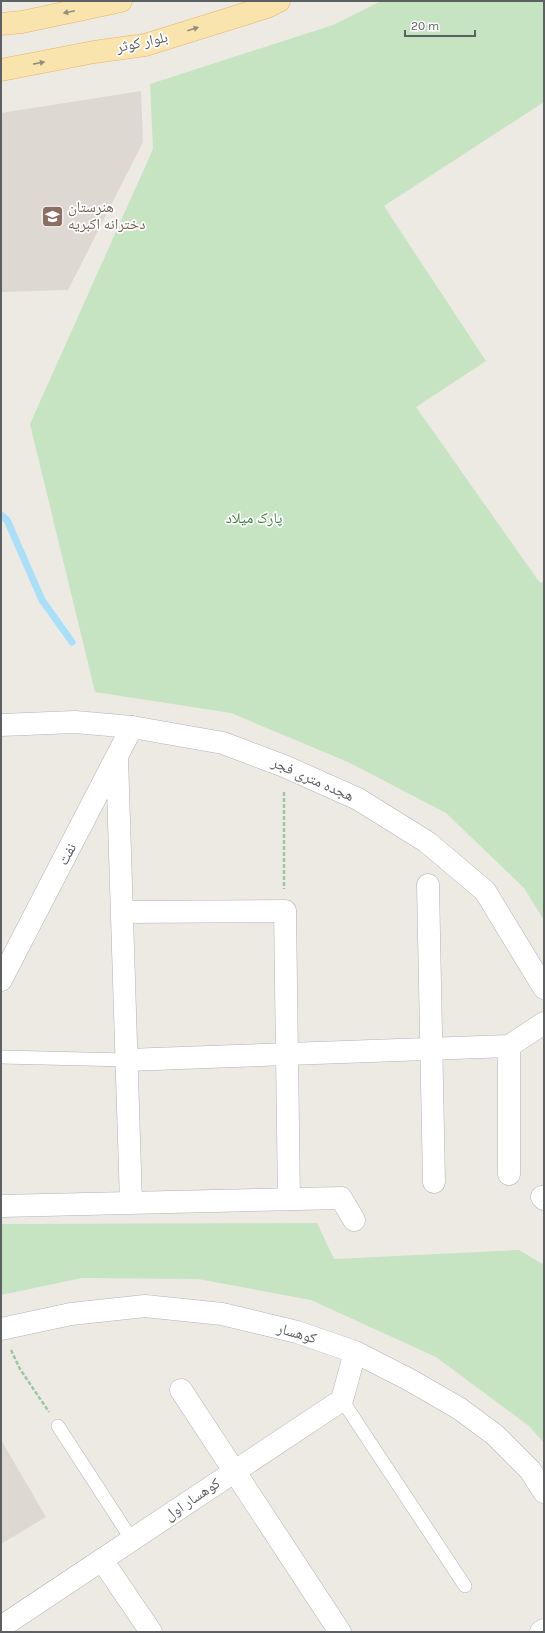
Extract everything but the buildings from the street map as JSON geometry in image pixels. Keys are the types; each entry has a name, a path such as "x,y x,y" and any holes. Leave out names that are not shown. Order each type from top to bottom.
{"main road":[{"path":"1,24 22,22 120,1"},
{"name":"بلوار کوثر","path":"1,70 145,44 280,1"}],"street":[{"name":"هجده متری فجر","path":"1,724 75,722 132,728 224,743 284,766 358,799 427,842 485,891 544,988"},
{"name":"نفت","path":"1,980 132,728"},
{"path":"117,757 131,1203"},
{"path":"428,885 434,1182"},
{"path":"122,912 284,911 289,1199"},
{"path":"127,1060 510,1046 544,1023"},
{"path":"509,1174 510,1046"},
{"path":"1,1206 341,1198 354,1220"},
{"name":"کوهسار","path":"1,1329 71,1314 145,1306 222,1314 297,1332 355,1352 410,1380 460,1409 495,1436 530,1470 544,1492"},
{"path":"342,1400 355,1352"},
{"path":"181,1390 340,1632"},
{"name":"کوهسار اول","path":"1,1627 342,1400"},
{"path":"102,1560 152,1632"}],"lane":[{"path":"1,1057 127,1060"},
{"path":"342,1400 465,1586"},
{"path":"58,1426 132,1540"}],"path":[{"path":"284,766 284,911"},
{"path":"10,1349 20,1369 58,1426"}],"shaded area":[{"name":"هنرستان دخترانه اکبریه","path":"141,91 143,142 68,290 1,292 1,113"},
{"path":"1,1440 46,1517 1,1544"}],"green space":[{"name":"پارک میلاد","path":"381,1 544,1 544,102 384,206 486,361 416,407 540,583 544,581 544,920 524,888 446,813 348,762 231,713 95,692 30,424 153,149 150,84 333,25"},
{"path":"317,1223 334,1259 519,1250 544,1265 544,1443 529,1426 436,1357 311,1300 198,1279 82,1278 1,1295 1,1224"}],"waterway":[{"path":"1,515 7,520 42,600 72,642"}],"place":[{"name":"هنرستان دخترانه اکبریه","path":"53,216"}]}
